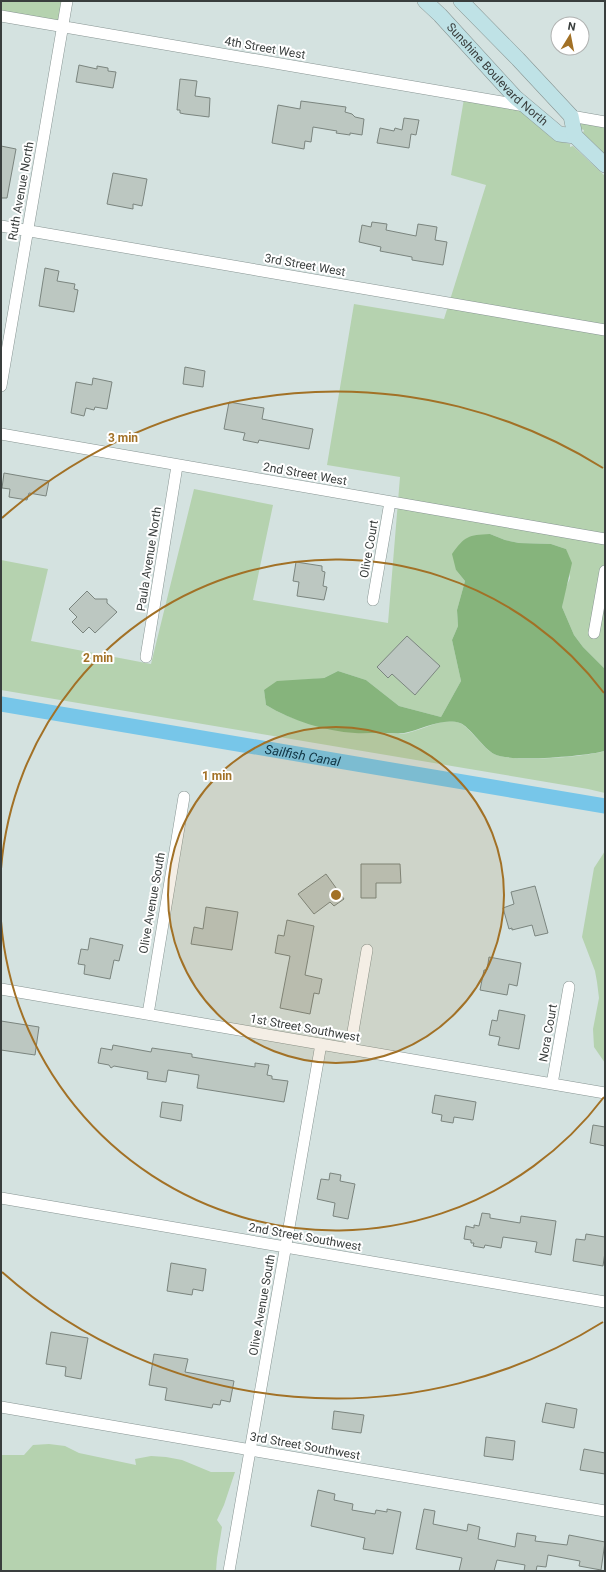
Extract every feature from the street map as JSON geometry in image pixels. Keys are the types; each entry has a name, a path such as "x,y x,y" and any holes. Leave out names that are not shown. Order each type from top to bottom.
{"street":[{"name":"Ruth Avenue North","path":"1,386 67,1"},
{"name":"Sunshine Boulevard North","path":"425,1 504,86 525,106 559,134 575,136"},
{"name":"Sunshine Boulevard North","path":"461,1 518,58 571,116"},
{"name":"4th Street West","path":"1,16 525,106"},
{"path":"605,122 571,116 575,136 605,165"},
{"name":"3rd Street West","path":"1,226 605,330"},
{"name":"2nd Street West","path":"1,434 605,540"},
{"name":"Paula Avenue North","path":"146,657 177,466"},
{"name":"Olive Court","path":"373,600 390,502"},
{"path":"594,633 605,571"},
{"name":"Olive Avenue South","path":"148,1014 184,797"},
{"path":"350,1049 367,950"},
{"name":"Nora Court","path":"552,1084 569,987"},
{"name":"1st Street Southwest","path":"1,989 605,1093"},
{"name":"Olive Avenue South","path":"229,1571 321,1044"},
{"name":"2nd Street Southwest","path":"1,1198 605,1302"},
{"name":"3rd Street Southwest","path":"1,1407 605,1511"}],"green space":[{"path":"1,1 67,1 63,25 1,15"},
{"path":"465,93 511,103 554,140 570,144 570,147 573,146 605,176 605,669 583,647 574,635 562,607 564,592 570,578 566,549 551,544 519,543 505,540 490,534 456,570 465,581 457,610 458,626 452,640 461,681 441,717 399,706 366,680 338,671 324,678 293,681 264,690 266,705 290,717 312,724 391,734 408,733 438,723 453,721 464,725 490,751 503,757 532,759 566,757 605,751 605,793 1,690 1,560 48,569 31,641 151,664 194,489 273,505 253,600 388,623 400,477 327,465 354,304 444,319 486,185 451,175"},
{"path":"579,118 605,119 605,154 583,133 584,130 581,129"},
{"path":"490,534 505,540 519,543 551,544 566,549 572,563 562,607 574,635 583,647 605,669 605,751 548,758 503,757 490,751 468,728 460,723 439,723 402,733 344,732 309,724 287,716 266,705 264,690 277,681 324,678 338,671 366,680 399,706 441,717 461,681 452,640 458,626 457,610 465,581 456,570 452,554 464,540 472,536"},
{"path":"605,851 605,1063 594,1047 593,1029 599,998 595,971 582,937 594,868"},
{"path":"49,1444 65,1446 79,1453 136,1465 135,1459 151,1456 166,1457 182,1460 211,1472 235,1472 224,1505 217,1520 222,1527 216,1571 1,1571 1,1455 24,1455 33,1445"}],"building":[{"path":"79,65 97,69 97,66 108,68 108,71 116,72 113,88 76,82"},
{"path":"180,79 197,81 195,96 210,98 209,117 180,113 180,110 177,110"},
{"path":"301,101 346,107 345,112 352,114 355,117 364,119 362,135 336,133 337,131 313,127 311,142 305,141 304,149 272,143 278,105 300,109"},
{"path":"404,118 419,120 416,135 411,134 409,148 377,143 380,128 394,131 395,128 402,130"},
{"path":"1,146 16,149 7,198 1,198"},
{"path":"113,173 147,179 142,206 133,204 133,209 107,204"},
{"path":"372,222 387,224 386,230 416,236 418,224 437,227 435,240 447,242 443,265 412,260 412,257 380,251 381,247 359,242 362,225 371,227"},
{"path":"45,268 59,271 57,281 75,284 74,289 78,290 74,312 39,306"},
{"path":"185,367 205,371 203,387 183,384"},
{"path":"93,378 112,382 107,409 95,407 94,410 86,408 84,416 71,413 76,382 92,385"},
{"path":"229,402 264,408 262,419 313,429 309,449 259,440 258,443 243,440 245,433 224,429"},
{"path":"4,473 49,481 46,496 29,493 27,500 9,497 10,489 2,488"},
{"path":"296,562 322,566 322,571 325,572 323,586 327,587 324,600 297,596 299,582 293,581"},
{"path":"87,591 95,599 107,599 107,603 117,612 95,633 89,627 83,633 72,622 77,617 69,609"},
{"path":"407,636 440,666 415,695 392,674 388,678 377,667"},
{"path":"361,864 400,864 401,883 376,883 376,898 361,898"},
{"path":"326,874 344,899 334,906 330,902 314,914 298,894"},
{"path":"535,886 548,933 535,936 532,925 512,930 512,928 509,929 503,908 514,904 511,892"},
{"path":"206,907 238,912 232,950 191,944 194,927 203,929"},
{"path":"287,920 314,926 305,975 322,979 319,994 314,993 310,1014 280,1008 290,956 275,953 278,935 284,936"},
{"path":"90,938 123,945 119,961 114,960 110,979 84,974 85,965 78,964 81,949 88,950"},
{"path":"489,957 521,963 517,986 509,984 507,995 480,990 484,970 487,970"},
{"path":"499,1010 525,1015 519,1049 498,1045 500,1037 489,1035 492,1020 497,1021"},
{"path":"1,1021 39,1027 35,1055 1,1050"},
{"path":"113,1045 151,1052 152,1048 192,1054 192,1057 255,1067 255,1063 269,1065 267,1075 272,1076 272,1079 288,1081 284,1102 197,1088 199,1075 168,1070 166,1082 147,1079 148,1072 114,1066 111,1068 109,1065 98,1063 101,1048 112,1050"},
{"path":"435,1095 476,1102 473,1120 454,1117 453,1123 441,1121 442,1115 432,1113"},
{"path":"162,1102 183,1105 181,1121 160,1117"},
{"path":"593,1125 605,1127 605,1146 590,1143"},
{"path":"330,1173 341,1175 340,1181 355,1184 348,1219 333,1216 335,1203 317,1199 321,1179 329,1180"},
{"path":"482,1213 490,1214 490,1218 520,1223 521,1216 556,1221 551,1255 535,1252 537,1242 503,1237 501,1248 485,1245 484,1248 473,1246 474,1243 471,1243 471,1240 464,1239 466,1226 474,1228 474,1225 479,1226"},
{"path":"586,1234 605,1237 603,1266 573,1261 576,1239 585,1240"},
{"path":"171,1263 206,1269 203,1291 193,1289 192,1295 167,1291"},
{"path":"51,1332 88,1338 81,1379 65,1376 66,1367 46,1364"},
{"path":"154,1354 188,1359 185,1372 234,1381 230,1402 221,1400 220,1405 213,1404 212,1408 165,1400 167,1388 149,1385"},
{"path":"546,1403 577,1409 574,1428 542,1422"},
{"path":"334,1411 364,1415 361,1433 332,1429"},
{"path":"486,1437 515,1441 513,1460 484,1456"},
{"path":"584,1449 605,1453 605,1474 580,1470"},
{"path":"318,1490 335,1494 334,1500 353,1504 352,1510 375,1514 376,1510 387,1512 387,1509 401,1512 393,1554 363,1549 365,1538 311,1526"},
{"path":"424,1509 435,1511 433,1524 467,1531 468,1524 480,1527 478,1539 515,1547 517,1533 536,1536 535,1541 567,1545 569,1535 605,1542 601,1570 579,1566 580,1561 548,1555 546,1567 537,1566 536,1571 524,1571 525,1565 497,1560 494,1571 459,1571 462,1558 416,1549"}],"waterway":[{"name":"Sailfish Canal","path":"1,704 605,806"}]}
